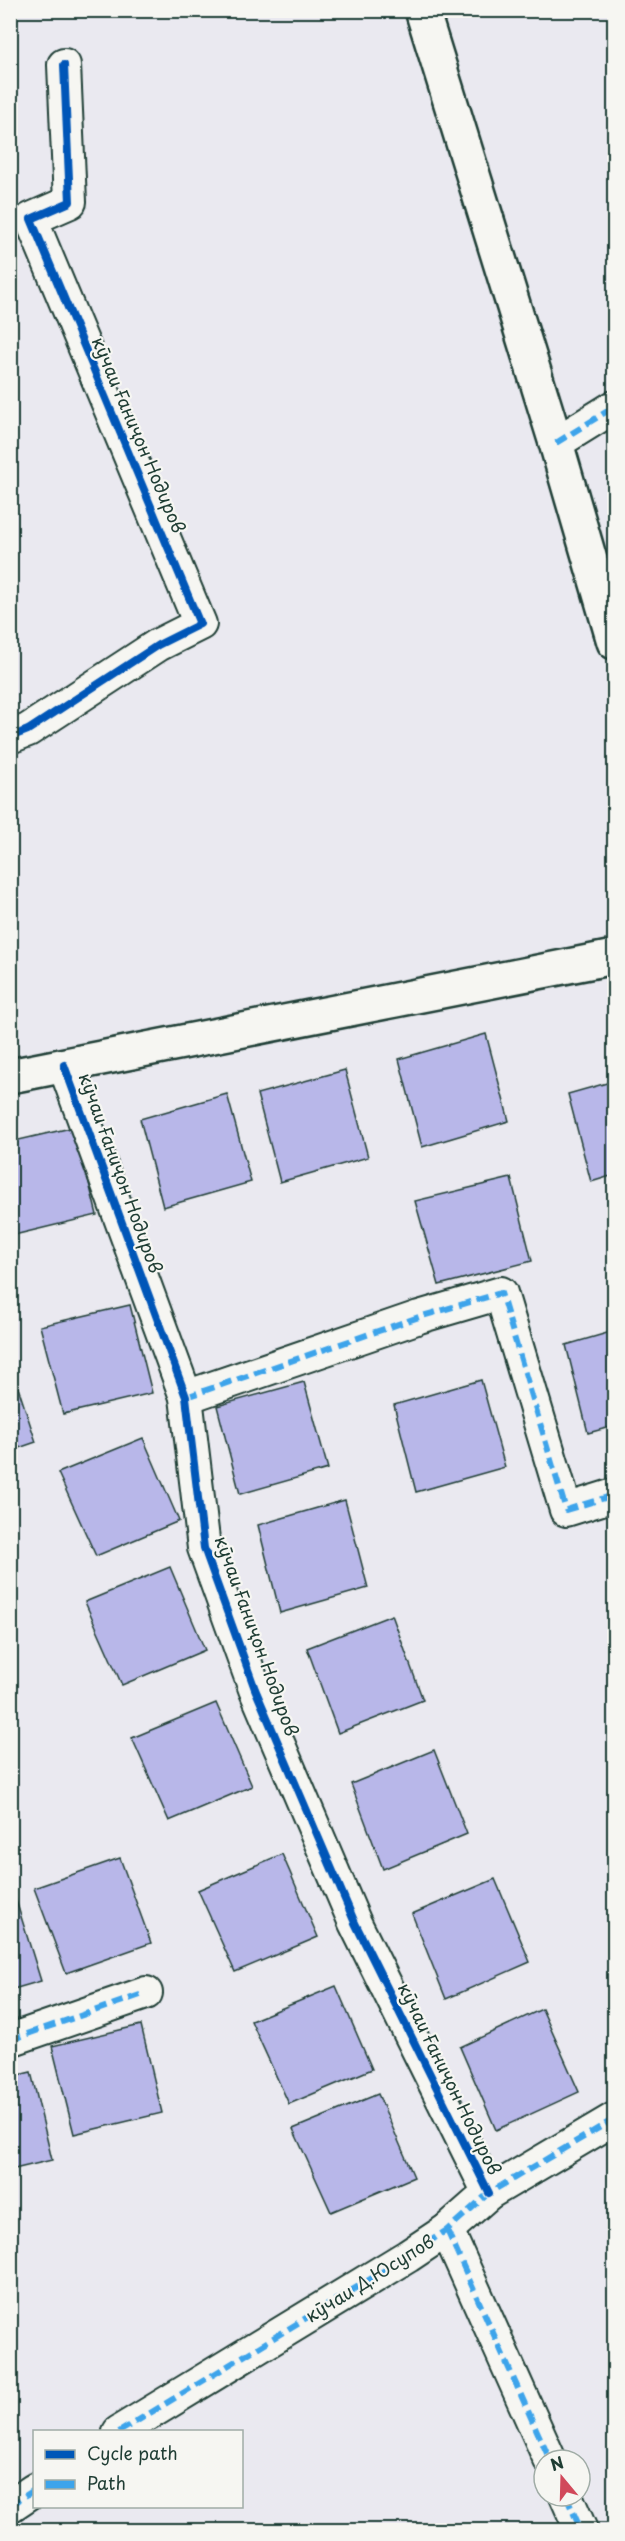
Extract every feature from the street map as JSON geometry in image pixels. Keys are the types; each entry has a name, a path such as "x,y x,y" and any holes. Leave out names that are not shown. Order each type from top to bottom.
{"street":[{"path":"422,10 615,642"},
{"name":"кӯчаи Ғаниҷон Нодиров","path":"10,737 28,730 158,645 200,624 31,219 70,201 64,65"},
{"path":"556,443 615,407"},
{"name":"кӯчаи Ғаниҷон Нодиров","path":"10,1076 615,957"},
{"name":"кӯчаи Ғаниҷон Нодиров","path":"64,1065 186,1397 204,1548 255,1689 355,1923 489,2193"},
{"path":"186,1397 419,1317 501,1293 566,1510 615,1495"},
{"path":"10,2040 146,1993"},
{"name":"кӯчаи Д.Юсупов","path":"122,2430 408,2256 447,2230 489,2193 615,2119"},
{"path":"447,2230 545,2448"},
{"path":"10,2506 33,2491"},
{"path":"571,2508 581,2530"}],"building":[{"path":"486,1034 509,1121 422,1147 399,1059"},
{"path":"345,1070 368,1157 280,1182 257,1094"},
{"path":"614,1081 614,1175 591,1182 568,1094"},
{"path":"227,1094 251,1182 163,1207 140,1119"},
{"path":"75,1127 97,1215 10,1236 10,1142"},
{"path":"511,1178 532,1261 439,1285 415,1201"},
{"path":"130,1305 152,1393 63,1414 40,1326"},
{"path":"614,1331 614,1426 588,1433 566,1345"},
{"path":"10,1363 36,1442 10,1451"},
{"path":"481,1380 505,1467 416,1492 394,1405"},
{"path":"304,1382 328,1469 240,1494 217,1406"},
{"path":"143,1438 179,1521 96,1556 58,1473"},
{"path":"345,1500 368,1588 280,1613 258,1525"},
{"path":"170,1567 205,1650 122,1685 85,1602"},
{"path":"392,1615 423,1700 338,1733 307,1648"},
{"path":"216,1703 252,1786 169,1821 132,1738"},
{"path":"434,1750 467,1834 383,1869 351,1784"},
{"path":"282,1854 318,1937 235,1972 198,1890"},
{"path":"120,1858 151,1943 66,1973 34,1888"},
{"path":"495,1879 530,1962 446,1999 412,1914"},
{"path":"14,1894 41,1981 10,1990 10,1895"},
{"path":"336,1986 372,2069 289,2104 251,2021"},
{"path":"542,2009 579,2092 496,2130 460,2047"},
{"path":"141,2025 162,2113 74,2134 52,2046"},
{"path":"31,2072 52,2160 10,2170 10,2077"},
{"path":"378,2094 414,2177 331,2212 293,2129"}],"marked path":[{"path":"556,443 614,407"},
{"path":"186,1397 419,1317 501,1293 566,1510 614,1495"},
{"path":"10,2040 146,1993"},
{"path":"122,2430 408,2256 447,2230 489,2193 614,2119"},
{"path":"447,2230 545,2448"},
{"path":"10,2506 33,2491"},
{"path":"571,2508 581,2530"}],"cycle path":[{"path":"10,737 28,730 158,645 200,624 31,219 70,202 64,65"},
{"path":"64,1065 186,1397 204,1548 255,1689 355,1923 489,2193"}]}
